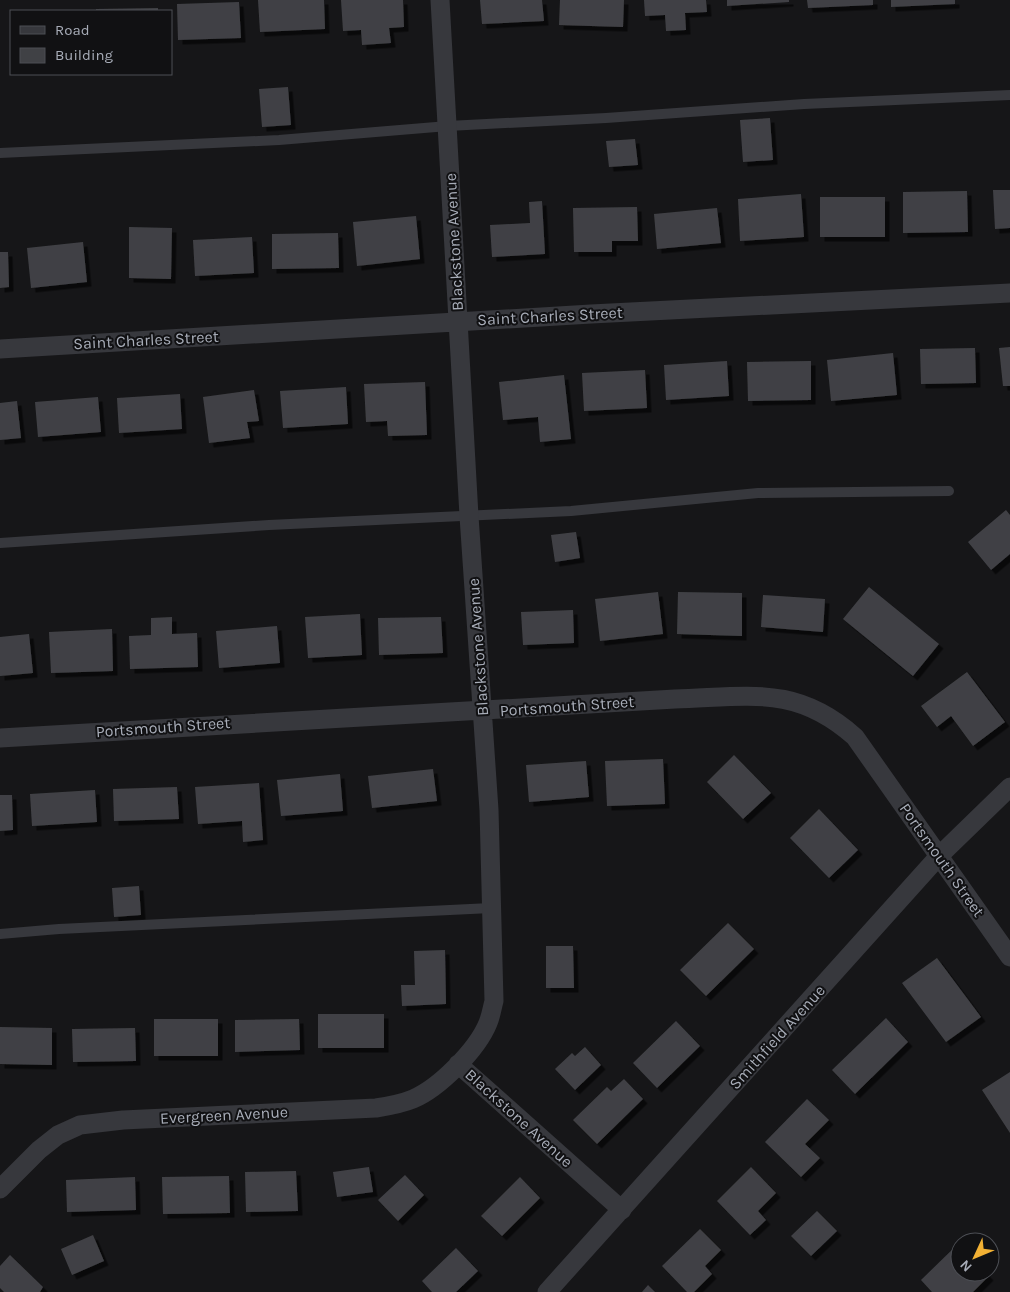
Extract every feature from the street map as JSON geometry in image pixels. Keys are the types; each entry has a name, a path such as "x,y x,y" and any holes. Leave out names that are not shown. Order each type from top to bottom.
{"street":[{"name":"Blackstone Avenue","path":"440,0 469,516 489,810 494,1001 488,1024 476,1044 458,1064 622,1210"},
{"name":"Saint Charles Street","path":"0,348 1010,293"},
{"name":"Portsmouth Street","path":"0,738 229,723 482,711 674,699 766,697 794,700 813,707 836,720 855,737 1010,957"},
{"name":"Smithfield Avenue","path":"547,1292 940,856 1010,786"},
{"name":"Evergreen Avenue","path":"0,1189 39,1150 58,1135 80,1126 123,1120 376,1108 398,1105 430,1089 458,1064"}],"lane":[{"path":"0,153 279,140 448,126 606,118 804,104 1010,96"},
{"path":"0,543 269,524 571,511 758,493 949,491"},
{"path":"0,934 59,929 491,908"}],"building":[{"path":"258,0 324,0 325,29 260,32"},
{"path":"341,0 403,0 404,27 389,28 391,43 362,45 361,30 343,31"},
{"path":"480,0 542,0 544,21 482,24"},
{"path":"560,0 624,0 623,27 559,25"},
{"path":"644,0 706,0 707,12 685,13 686,30 666,31 665,15 645,16"},
{"path":"727,0 789,0 789,2 727,6"},
{"path":"807,0 873,0 873,5 808,8"},
{"path":"891,0 955,0 955,4 891,7"},
{"path":"239,2 241,38 178,40 177,4"},
{"path":"158,8 158,10 96,10"},
{"path":"288,87 291,125 262,127 259,89"},
{"path":"770,118 773,160 743,162 740,120"},
{"path":"635,139 638,165 609,167 606,141"},
{"path":"993,190 1010,190 1010,228 995,229"},
{"path":"967,191 968,232 903,233 903,192"},
{"path":"801,194 804,237 740,241 738,199"},
{"path":"820,197 885,197 885,237 820,237"},
{"path":"542,201 545,254 492,257 490,225 530,223 529,202"},
{"path":"637,207 638,241 612,241 612,252 574,252 573,208"},
{"path":"717,208 721,243 657,249 654,214"},
{"path":"416,216 420,259 357,266 353,222"},
{"path":"129,227 172,228 171,279 129,278"},
{"path":"338,233 339,268 272,269 272,234"},
{"path":"252,237 254,273 195,276 193,240"},
{"path":"83,242 87,282 31,288 27,248"},
{"path":"0,252 8,252 9,287 0,288"},
{"path":"1010,347 1010,386 1003,386 999,348"},
{"path":"975,348 976,383 921,384 920,349"},
{"path":"893,353 897,395 831,401 827,360"},
{"path":"727,361 729,396 666,400 664,365"},
{"path":"811,361 811,400 748,401 747,362"},
{"path":"645,370 647,408 584,411 582,373"},
{"path":"564,375 571,439 540,442 538,417 503,420 499,382"},
{"path":"425,382 427,435 388,436 387,421 366,422 364,384"},
{"path":"346,387 348,424 283,428 280,391"},
{"path":"254,390 259,421 247,422 250,438 209,443 203,397"},
{"path":"180,394 182,429 119,433 117,398"},
{"path":"98,397 101,432 38,437 35,402"},
{"path":"17,401 21,438 0,440 0,403"},
{"path":"1006,510 1010,515 1010,554 991,570 968,542"},
{"path":"576,532 580,558 555,562 551,535"},
{"path":"869,587 939,644 913,676 843,619"},
{"path":"658,592 663,634 600,641 595,599"},
{"path":"678,592 742,593 742,636 677,634"},
{"path":"763,595 825,599 823,632 761,627"},
{"path":"573,610 574,643 523,645 521,612"},
{"path":"360,614 362,655 308,658 305,617"},
{"path":"172,617 172,634 197,633 198,667 130,669 129,636 151,635 151,618"},
{"path":"441,617 443,653 379,655 378,618"},
{"path":"277,626 280,663 219,668 216,631"},
{"path":"112,629 113,671 51,673 49,632"},
{"path":"29,634 33,673 0,676 0,637"},
{"path":"967,672 1005,722 973,746 951,716 937,727 921,706"},
{"path":"734,755 771,793 743,819 707,782"},
{"path":"663,759 665,804 607,806 605,761"},
{"path":"586,761 589,797 529,802 526,765"},
{"path":"433,769 437,801 372,808 368,776"},
{"path":"340,774 343,811 281,816 277,780"},
{"path":"259,783 263,840 243,842 242,821 198,824 195,787"},
{"path":"177,787 179,819 114,821 113,789"},
{"path":"95,790 97,822 32,826 30,794"},
{"path":"0,795 12,795 13,830 0,831"},
{"path":"819,809 858,850 829,878 790,838"},
{"path":"139,886 141,915 114,917 112,888"},
{"path":"728,923 754,949 706,996 680,970"},
{"path":"546,946 573,946 574,988 546,988"},
{"path":"445,950 446,1004 402,1006 401,985 415,985 414,951"},
{"path":"937,958 981,1017 946,1042 902,983"},
{"path":"318,1014 384,1014 384,1048 318,1048"},
{"path":"886,1018 908,1042 855,1094 832,1070"},
{"path":"154,1019 218,1019 218,1056 154,1056"},
{"path":"299,1019 300,1050 235,1052 235,1020"},
{"path":"676,1021 700,1046 657,1088 633,1063"},
{"path":"0,1027 52,1028 52,1065 0,1064"},
{"path":"135,1028 136,1061 73,1062 72,1029"},
{"path":"585,1047 601,1065 575,1090 555,1069 572,1053 575,1056"},
{"path":"1010,1072 1010,1133 982,1090"},
{"path":"624,1079 643,1099 597,1144 573,1120 607,1087 611,1091"},
{"path":"807,1099 829,1120 805,1144 820,1158 801,1177 765,1142"},
{"path":"369,1167 373,1192 337,1197 333,1172"},
{"path":"751,1167 776,1193 758,1211 766,1220 750,1235 717,1201"},
{"path":"296,1171 298,1211 246,1212 245,1172"},
{"path":"405,1175 424,1195 398,1221 378,1200"},
{"path":"229,1176 230,1213 163,1214 162,1177"},
{"path":"135,1177 136,1210 67,1212 66,1180"},
{"path":"520,1177 540,1198 502,1236 481,1216"},
{"path":"817,1211 837,1231 811,1256 791,1236"},
{"path":"700,1229 721,1250 705,1266 712,1274 694,1292 687,1292 662,1266"},
{"path":"93,1235 104,1261 72,1275 61,1249"},
{"path":"456,1248 478,1271 456,1292 432,1292 422,1281"},
{"path":"950,1252 950,1282 983,1282 973,1292 932,1292 921,1280"},
{"path":"10,1255 43,1287 40,1292 4,1292 0,1288 0,1266"},
{"path":"648,1285 655,1292 642,1292"}]}
